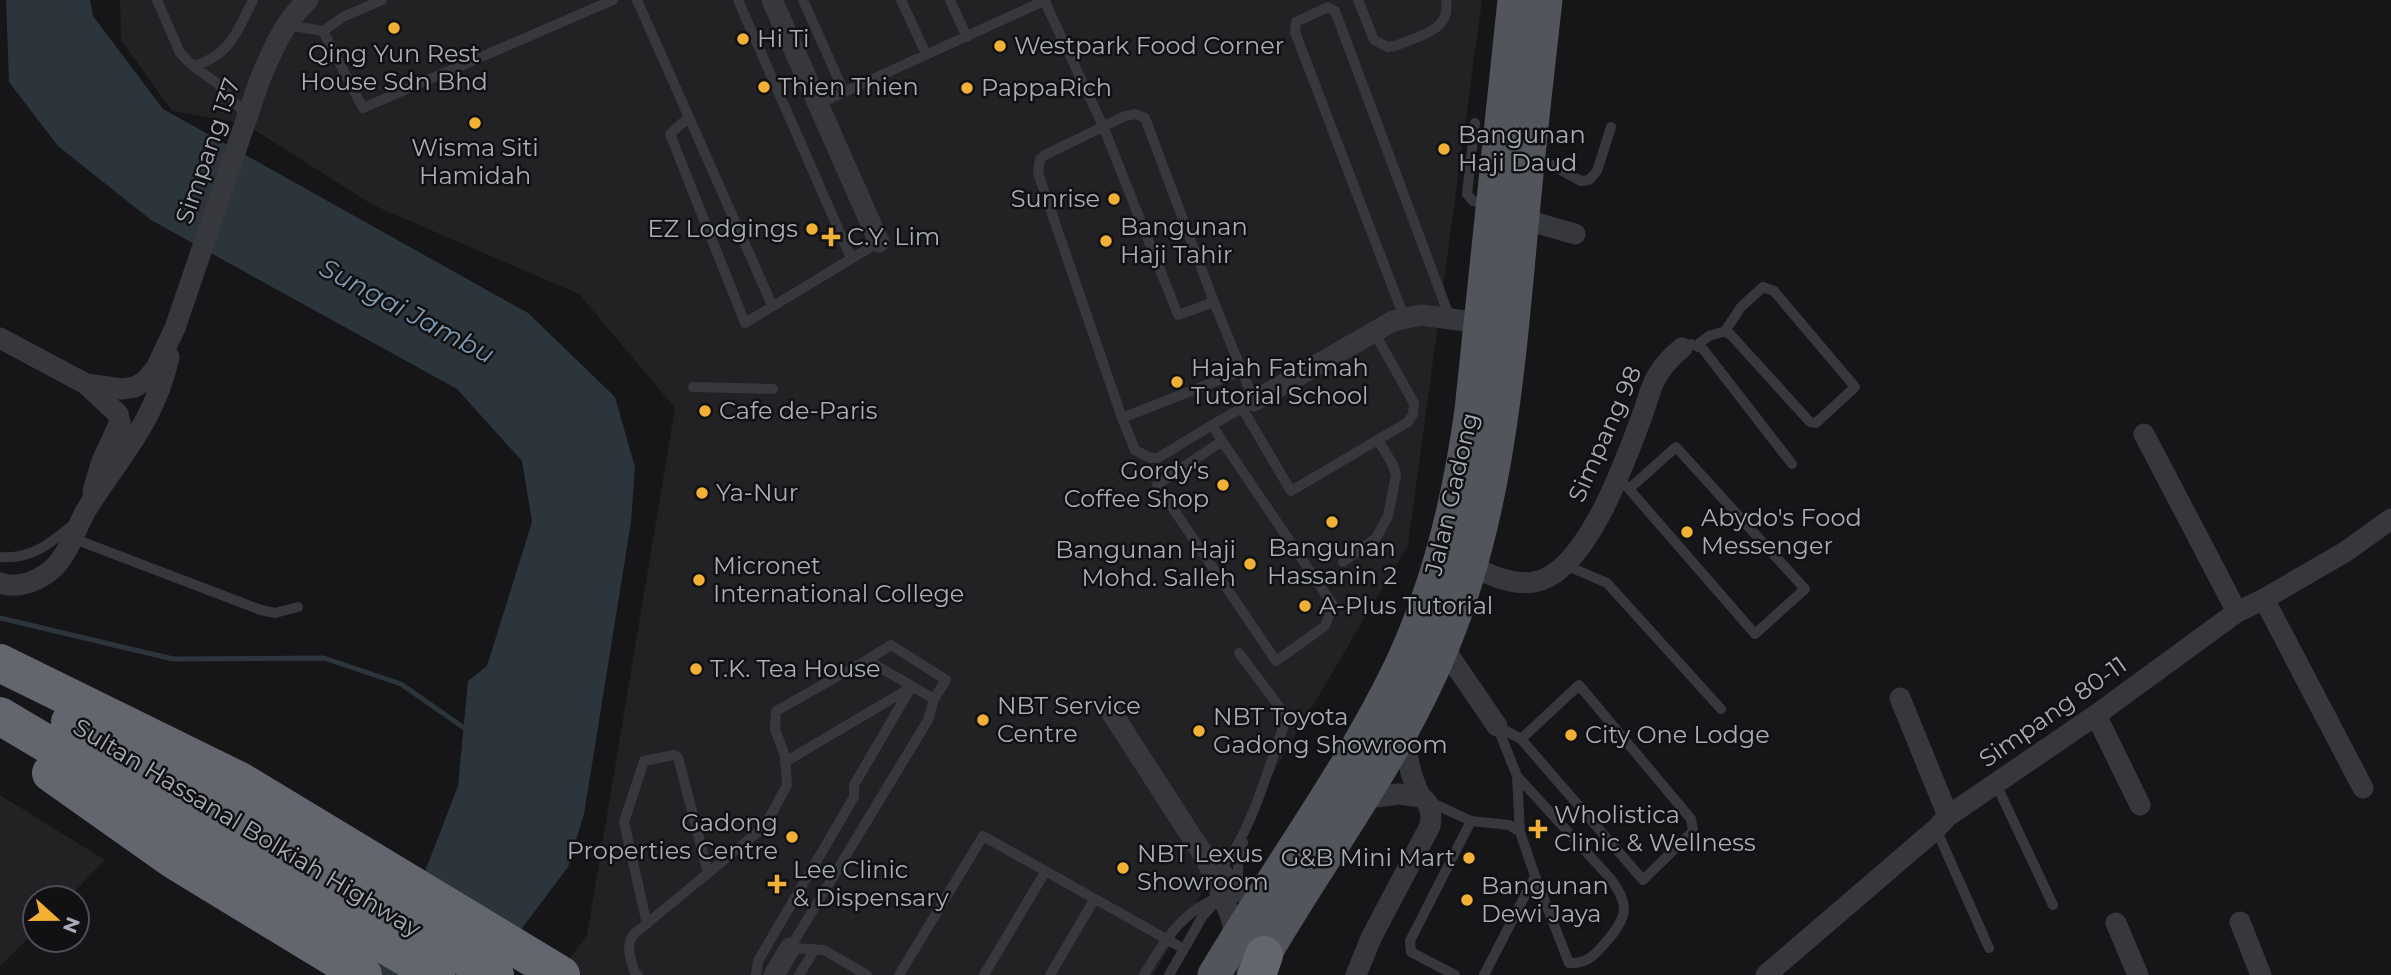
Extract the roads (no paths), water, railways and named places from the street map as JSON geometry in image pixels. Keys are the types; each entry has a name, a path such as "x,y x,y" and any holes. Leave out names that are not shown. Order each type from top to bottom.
{"highway":[{"path":"0,663 240,781 338,901 363,975"},
{"name":"Sultan Hassanal Bolkiah Highway","path":"0,680 338,901 436,975"},
{"name":"Sultan Hassanal Bolkiah Highway","path":"0,716 338,901 495,975"},
{"path":"0,739 174,860 338,901 561,975"}],"main road":[{"name":"Jalan Gadong","path":"1214,975 1252,962 1406,729 1443,647 1472,567 1502,426 1546,0"},
{"name":"Jalan Gadong","path":"1252,962 1240,896 1354,753 1390,688 1437,570 1465,456 1466,321 1493,206 1510,8"}],"street":[{"name":"Simpang 137","path":"175,328 272,51 287,25 308,0"},
{"path":"772,0 879,242"},
{"path":"1523,219 1574,234"},
{"path":"1248,404 1404,317 1421,315 1466,321"},
{"path":"86,384 122,389 135,387 146,380 156,368 175,328"},
{"path":"0,583 23,584 38,580 64,555 85,512 148,418 164,378 175,328"},
{"path":"0,338 86,384 118,414 120,422 102,461 85,512"},
{"name":"Simpang 98","path":"1472,567 1509,581 1534,582 1548,577 1565,565 1624,483 1656,378 1667,360 1690,346"},
{"path":"2144,434 2237,612"},
{"name":"Simpang 80-11","path":"1766,975 1942,823 2237,612 2345,552 2391,519"},
{"path":"2264,599 2363,788"},
{"path":"1443,647 1497,726"},
{"path":"1900,698 1942,823"},
{"path":"1110,710 1213,864 1240,896"},
{"path":"2096,715 2140,805"},
{"path":"1356,975 1371,938 1430,826 1431,816 1412,779 1406,757 1406,729"},
{"path":"1361,799 1399,794 1423,798"},
{"path":"2241,922 2261,975"},
{"path":"2116,923 2138,975"}],"lane":[{"path":"157,0 180,53 218,84 246,120"},
{"path":"193,66 210,62 223,53 253,0"},
{"path":"287,25 324,31 343,18 382,0"},
{"path":"324,31 363,107 613,0"},
{"path":"637,0 772,305"},
{"path":"738,0 851,258"},
{"path":"803,0 844,92"},
{"path":"901,0 926,54"},
{"path":"950,0 967,37"},
{"path":"818,104 1045,0 1104,126 1178,315 1214,302"},
{"path":"1358,0 1374,40 1388,47 1438,28 1446,16 1446,0"},
{"path":"1404,317 1294,32 1296,22 1328,7 1335,11 1466,321"},
{"path":"1248,404 1158,458 1150,458 1135,450 1037,166 1040,159 1129,115 1142,116 1149,122 1214,302 1242,370 1248,404 1291,491 1408,422 1413,414 1414,403 1374,332"},
{"path":"689,117 670,134 745,323 879,242"},
{"path":"1475,123 1467,194 1473,201 1493,206"},
{"path":"1530,153 1581,181 1589,180 1597,171 1611,127"},
{"path":"1690,346 1726,331 1741,307 1763,287 1773,290 1855,387 1816,423 1811,422 1726,331"},
{"path":"1690,346 1703,349 1791,464"},
{"path":"1122,418 1242,370"},
{"path":"693,387 773,389"},
{"path":"1212,425 1334,605 1325,626 1276,661 1157,485 1222,441"},
{"path":"1343,562 1376,538 1388,516 1396,475 1394,465 1378,440"},
{"path":"1676,447 1805,589 1755,634 1624,483 1676,447"},
{"path":"0,557 26,556 46,547 85,512"},
{"path":"72,538 261,610 275,613 298,607"},
{"path":"1565,565 1607,583 1721,709"},
{"path":"638,975 628,952 628,942 633,935 765,826 787,785 785,762 775,729 776,711 891,646 946,680 934,699 928,720 787,967"},
{"path":"1213,864 1237,847 1284,725 1281,709 1239,653"},
{"path":"867,660 934,699"},
{"path":"1497,726 1521,739 1643,880 1693,831 1692,819 1579,685 1521,739"},
{"path":"785,762 912,686"},
{"path":"787,967 854,797 854,785 912,686"},
{"path":"1497,726 1517,776 1520,832 1535,876 1569,963 1580,963 1595,956 1621,926 1624,904 1619,888 1517,776"},
{"path":"647,924 624,822 644,761 674,755 678,757 708,873"},
{"path":"1996,784 2053,905"},
{"path":"1423,798 1471,821 1509,825 1520,832"},
{"path":"1455,975 1411,952 1410,941 1471,821"},
{"path":"1942,823 1989,948"},
{"path":"1240,896 1236,877 1247,826"},
{"path":"899,975 984,836 1184,949"},
{"path":"984,975 1045,872"},
{"path":"1484,975 1535,876"},
{"path":"1144,975 1165,939 1205,902 1240,896"},
{"path":"1169,975 1202,917 1240,896"},
{"path":"1050,975 1094,900"},
{"path":"749,975 787,967 815,949"},
{"path":"756,975 787,967 815,949 824,950 867,975"}],"water":[{"name":"Sungai Jambu","path":"6,0 90,0 93,16 163,109 528,313 615,397 635,467 631,522 584,814 568,867 520,931 493,975 364,975 424,874 458,786 468,681 487,666 532,522 522,461 457,389 151,220 58,146 9,82"}],"waterway":[{"path":"0,618 173,659 324,658 401,684 470,732"}],"place":[{"name":"Qing Yun Rest House Sdn Bhd","path":"394,28"},
{"name":"Hi Ti","path":"743,39"},
{"name":"Westpark Food Corner","path":"1000,46"},
{"name":"Thien Thien","path":"764,87"},
{"name":"PappaRich","path":"967,88"},
{"name":"Wisma Siti Hamidah","path":"475,123"},
{"name":"Bangunan Haji Daud","path":"1444,149"},
{"name":"Sunrise","path":"1114,199"},
{"name":"EZ Lodgings","path":"812,229"},
{"name":"C.Y. Lim","path":"831,237"},
{"name":"Bangunan Haji Tahir","path":"1106,241"},
{"name":"Hajah Fatimah Tutorial School","path":"1177,382"},
{"name":"Cafe de-Paris","path":"705,411"},
{"name":"Gordy's Coffee Shop","path":"1223,485"},
{"name":"Ya-Nur","path":"702,493"},
{"name":"Bangunan Hassanin 2","path":"1332,522"},
{"name":"Abydo's Food Messenger","path":"1687,532"},
{"name":"Bangunan Haji Mohd. Salleh","path":"1250,564"},
{"name":"Micronet International College","path":"699,580"},
{"name":"A-Plus Tutorial","path":"1305,606"},
{"name":"T.K. Tea House","path":"696,669"},
{"name":"NBT Service Centre","path":"983,720"},
{"name":"NBT Toyota Gadong Showroom","path":"1199,731"},
{"name":"City One Lodge","path":"1571,735"},
{"name":"Wholistica Clinic & Wellness","path":"1538,829"},
{"name":"Gadong Properties Centre","path":"792,837"},
{"name":"G&B Mini Mart","path":"1469,858"},
{"name":"NBT Lexus Showroom","path":"1123,868"},
{"name":"Lee Clinic & Dispensary","path":"777,884"},
{"name":"Bangunan Dewi Jaya","path":"1467,900"}]}
